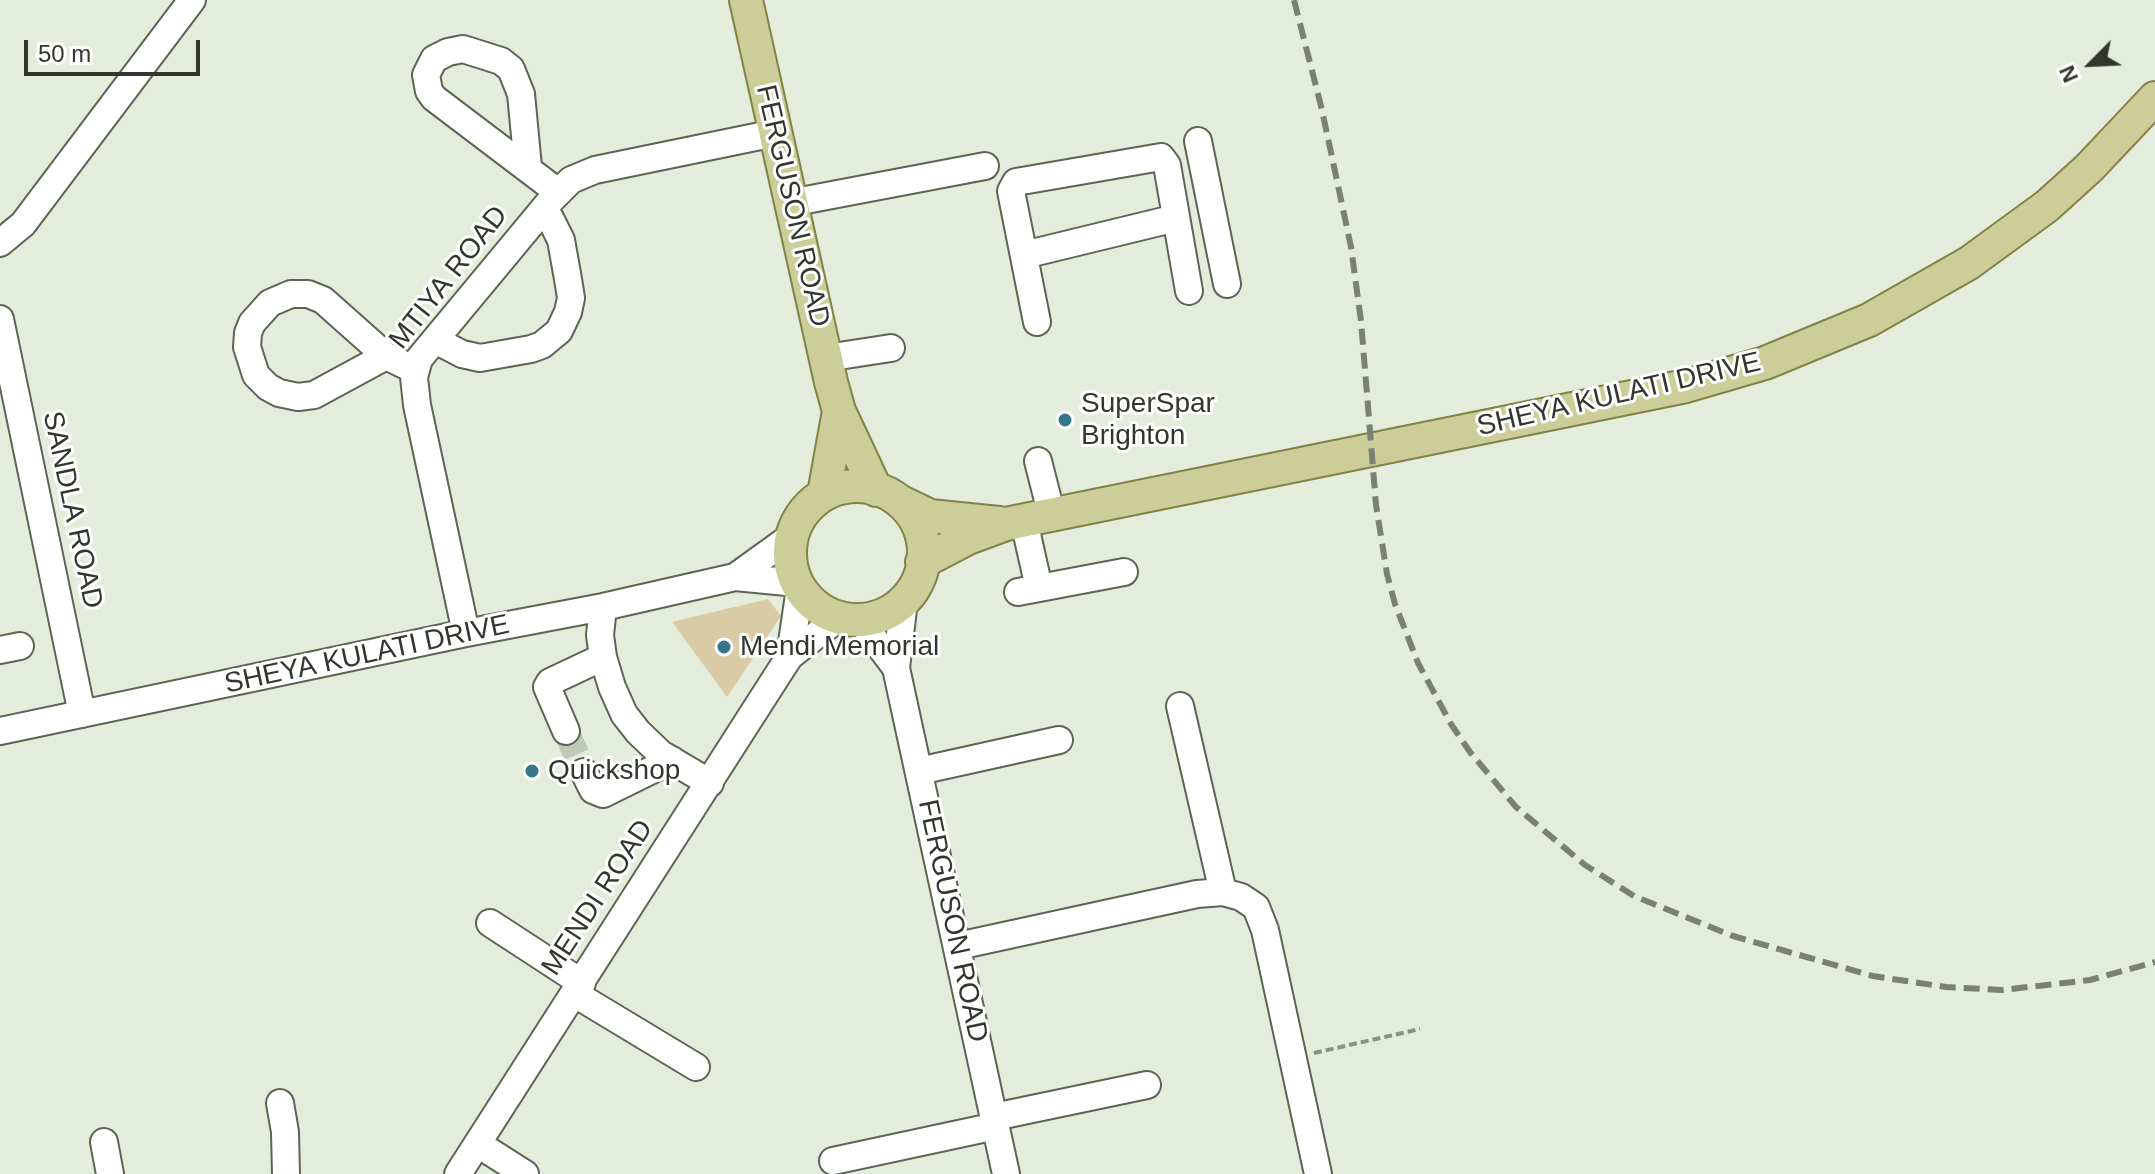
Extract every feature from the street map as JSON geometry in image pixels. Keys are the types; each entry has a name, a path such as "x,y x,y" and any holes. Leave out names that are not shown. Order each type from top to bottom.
{"main road":[{"name":"FERGUSON ROAD","path":"746,0 839,411 887,495"},
{"name":"SHEYA KULATI DRIVE","path":"922,562 968,538 1027,520 1672,389 1765,363 1869,320 1969,263 2047,206 2089,168 2155,98"},
{"name":"FERGUSON ROAD","path":"824,494 839,411"},
{"path":"848,487 887,495 906,509 919,530 922,562 918,580 904,601 884,614 849,619 811,602 798,586 790,555 792,536 806,510 824,494 848,487"},
{"name":"SHEYA KULATI DRIVE","path":"887,495 930,516 1027,520"}],"street":[{"path":"0,243 23,224 192,0"},
{"path":"435,340 462,354 480,358 531,349 542,345 559,331 571,298 561,240 550,218 550,201 528,167 434,98 429,91 426,75 434,59 463,49 501,61 511,69 521,94 528,167"},
{"name":"MTIYA ROAD","path":"466,633 417,405 415,370 419,359 550,201 571,180 595,170 775,133"},
{"path":"1198,141 1227,284"},
{"path":"1037,322 1011,191 1016,182 1161,157 1167,165 1189,291"},
{"path":"790,203 985,166"},
{"path":"1024,255 1176,218"},
{"path":"386,356 314,395 298,397 279,393 256,375 247,347 248,333 252,323 270,303 291,294 308,294 323,300 386,356 415,370"},
{"name":"SANDLA ROAD","path":"0,319 82,714"},
{"path":"826,358 891,348"},
{"path":"1038,461 1027,520 1029,590 1124,572"},
{"name":"SHEYA KULATI DRIVE","path":"735,577 792,536"},
{"name":"SHEYA KULATI DRIVE","path":"0,731 735,577 798,586"},
{"name":"MENDI ROAD","path":"458,1174 790,656 798,586"},
{"name":"FERGUSON ROAD","path":"904,601 896,668 1006,1174"},
{"path":"603,607 600,635 603,657 624,714 638,732 672,760 710,783"},
{"name":"MENDI ROAD","path":"790,656 849,619"},
{"name":"FERGUSON ROAD","path":"849,619 896,668"},
{"path":"566,731 547,687 550,682 603,657"},
{"path":"1180,706 1223,892"},
{"path":"919,771 1059,740"},
{"path":"584,772 593,790 609,794 672,760"},
{"path":"958,946 1197,894 1223,892 1241,897 1256,907 1265,930 1318,1174"},
{"path":"490,923 578,988 696,1067"},
{"path":"833,1161 1147,1085"},
{"path":"280,1103 285,1132 286,1174"},
{"path":"104,1142 110,1174"},
{"path":"478,1144 525,1174"}],"path":[{"path":"1292,1058 1420,1029"}],"shaded area":[{"path":"768,599 781,616 727,697 672,622"}],"tunnel":[{"path":"566,731 584,772"}],"railway":[{"path":"1294,0 1322,110 1351,247 1361,321 1376,505 1395,604 1418,663 1451,724 1516,807 1585,865 1634,896 1733,936 1873,976 1946,987 2002,990 2090,980 2155,962"}],"place":[{"name":"SuperSpar Brighton","path":"1065,420"},
{"name":"Mendi Memorial","path":"724,647"},
{"name":"Quickshop","path":"532,771"}]}
